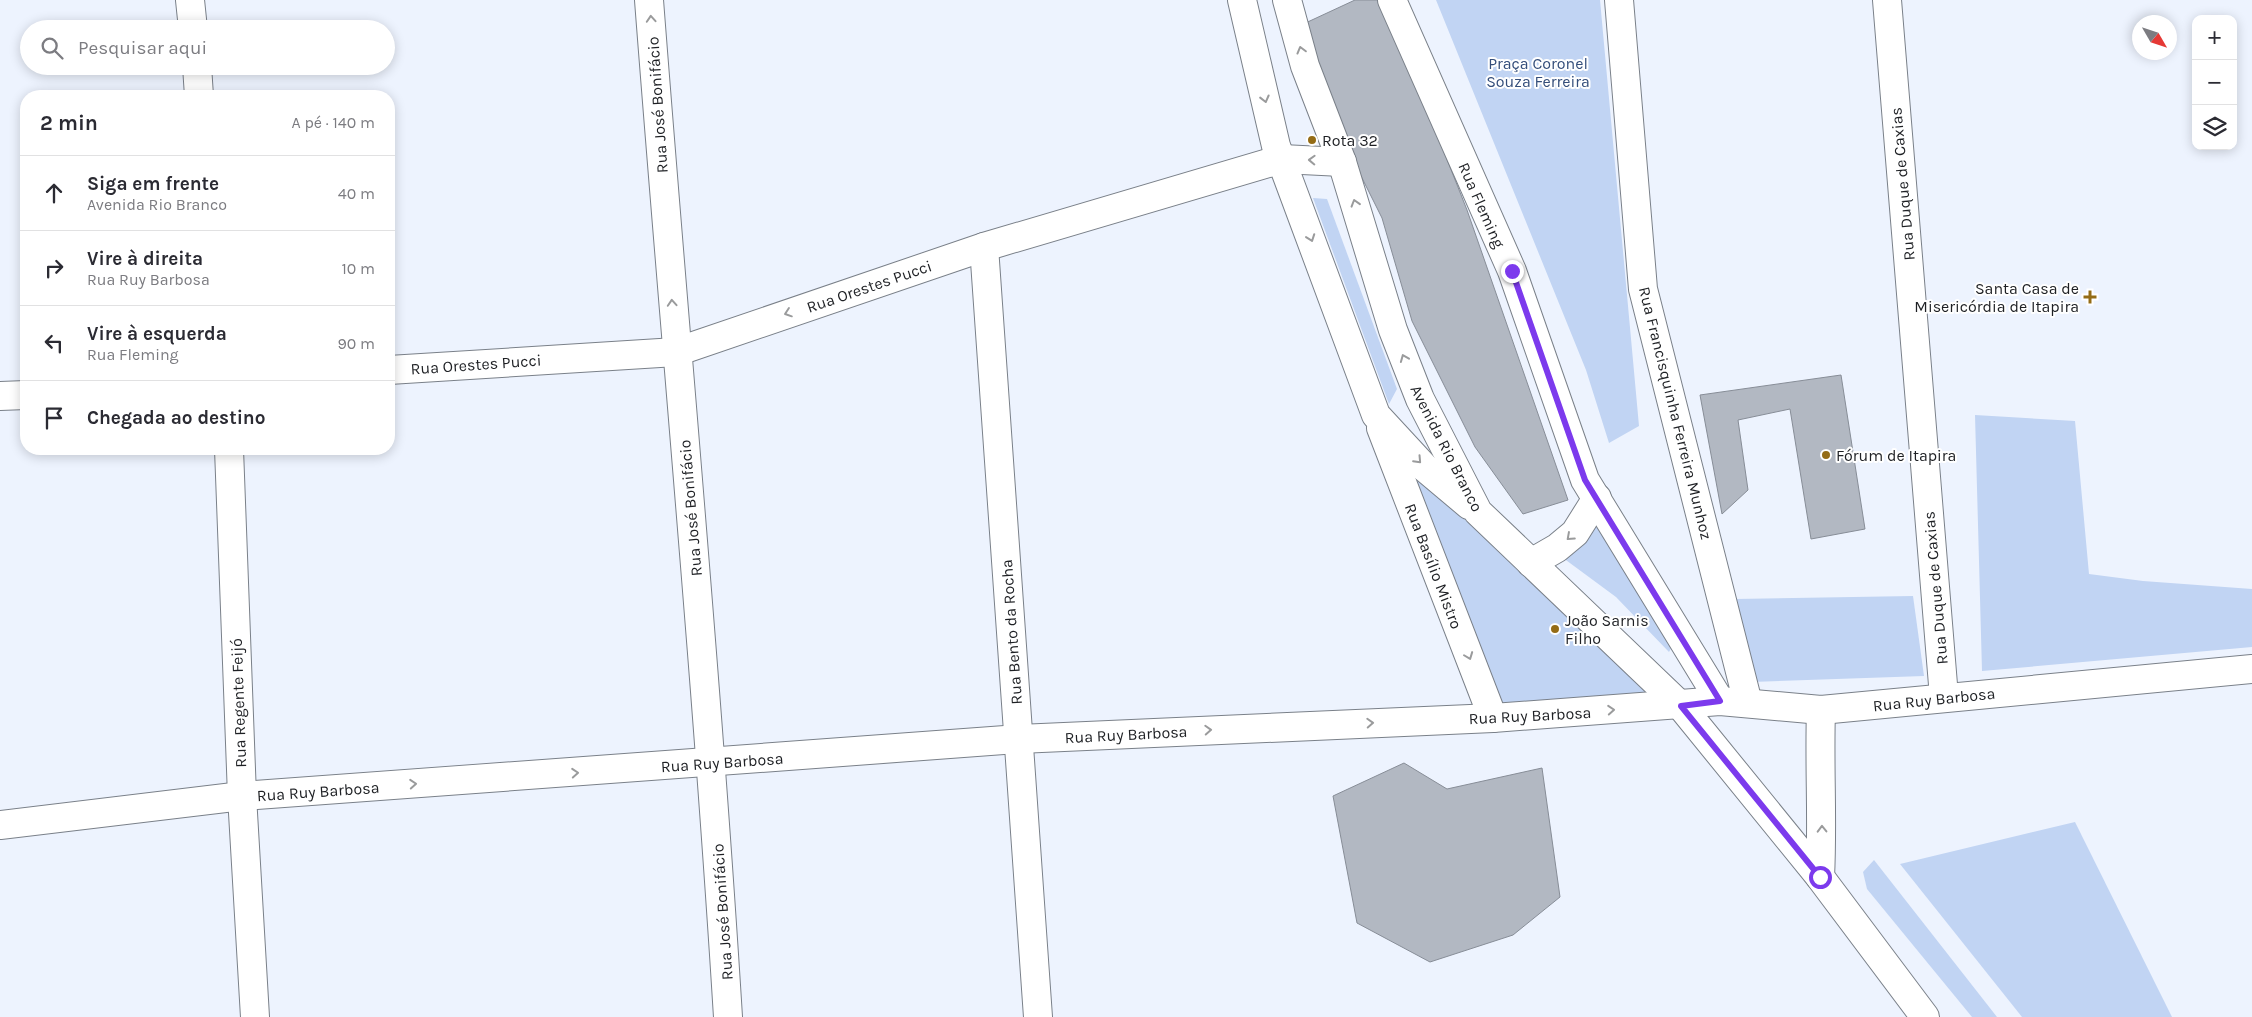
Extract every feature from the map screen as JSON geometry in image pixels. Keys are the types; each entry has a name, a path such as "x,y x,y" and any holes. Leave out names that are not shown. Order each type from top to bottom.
{"street":[{"path":"190,0 192,20"},
{"name":"Rua José Bonifácio","path":"650,0 676,352 712,763 728,1017"},
{"name":"Avenida Rio Branco","path":"1287,0 1305,66 1342,162 1393,330 1420,399 1478,512 1681,706 1820,877 1925,1017"},
{"name":"Rua Fleming","path":"1392,0 1512,271 1585,480 1720,701"},
{"name":"Rua Francisquinha Ferreira Munhoz","path":"1619,0 1643,289 1748,702"},
{"name":"Rua Duque de Caxias","path":"1887,0 1944,697"},
{"name":"Rua Basílio Mistro","path":"1242,2 1276,146 1376,415 1493,718"},
{"path":"198,75 199,90"},
{"name":"Rua Orestes Pucci","path":"395,370 676,352 984,246 1282,159 1342,162"},
{"name":"Rua Bento da Rocha","path":"984,246 1038,1017"},
{"path":"0,396 20,394"},
{"path":"1376,415 1425,468 1478,512"},
{"name":"Rua Regente Feijó","path":"229,455 242,796 255,1017"},
{"path":"1531,563 1557,548 1575,533 1597,498"},
{"name":"Rua Ruy Barbosa","path":"0,824 242,796 1019,739 1493,718 1681,706 1720,701 1822,710 2252,669"},
{"path":"1820,877 1822,836 1820,758 1822,710"}],"green space":[{"name":"Praça Coronel Souza Ferreira","path":"1436,0 1600,0 1639,426 1609,443 1586,370"},
{"path":"1313,198 1327,199 1397,389 1389,404"},
{"path":"1975,415 2075,421 2089,574 2143,581 2252,589 2252,647 1982,671"},
{"path":"1392,442 1665,698 1499,709"},
{"path":"1599,517 1676,639 1669,652 1616,597 1555,552"},
{"path":"1913,596 1924,676 1751,682 1735,599"},
{"path":"2075,822 2172,1017 2022,1017 1900,864"},
{"path":"1874,860 1997,1017 1972,1017 1867,889 1863,872"}],"building":[{"path":"1355,0 1384,0 1467,210 1568,500 1523,514 1475,447 1412,321 1382,218 1331,116 1299,26"},
{"name":"Fórum de Itapira","path":"1841,375 1865,529 1811,539 1790,409 1738,420 1748,490 1722,514 1700,395"},
{"path":"1404,763 1447,789 1542,768 1560,897 1513,935 1430,962 1357,923 1333,796"}],"place":[{"name":"Rota 32","path":"1312,140"},
{"name":"Santa Casa de Misericórdia de Itapira","path":"2090,297"},
{"name":"Fórum de Itapira","path":"1826,455"},
{"name":"João Sarnis Filho","path":"1555,629"}],"route":[{"path":"1512,271 1585,480 1720,701 1681,706 1820,877"}]}
